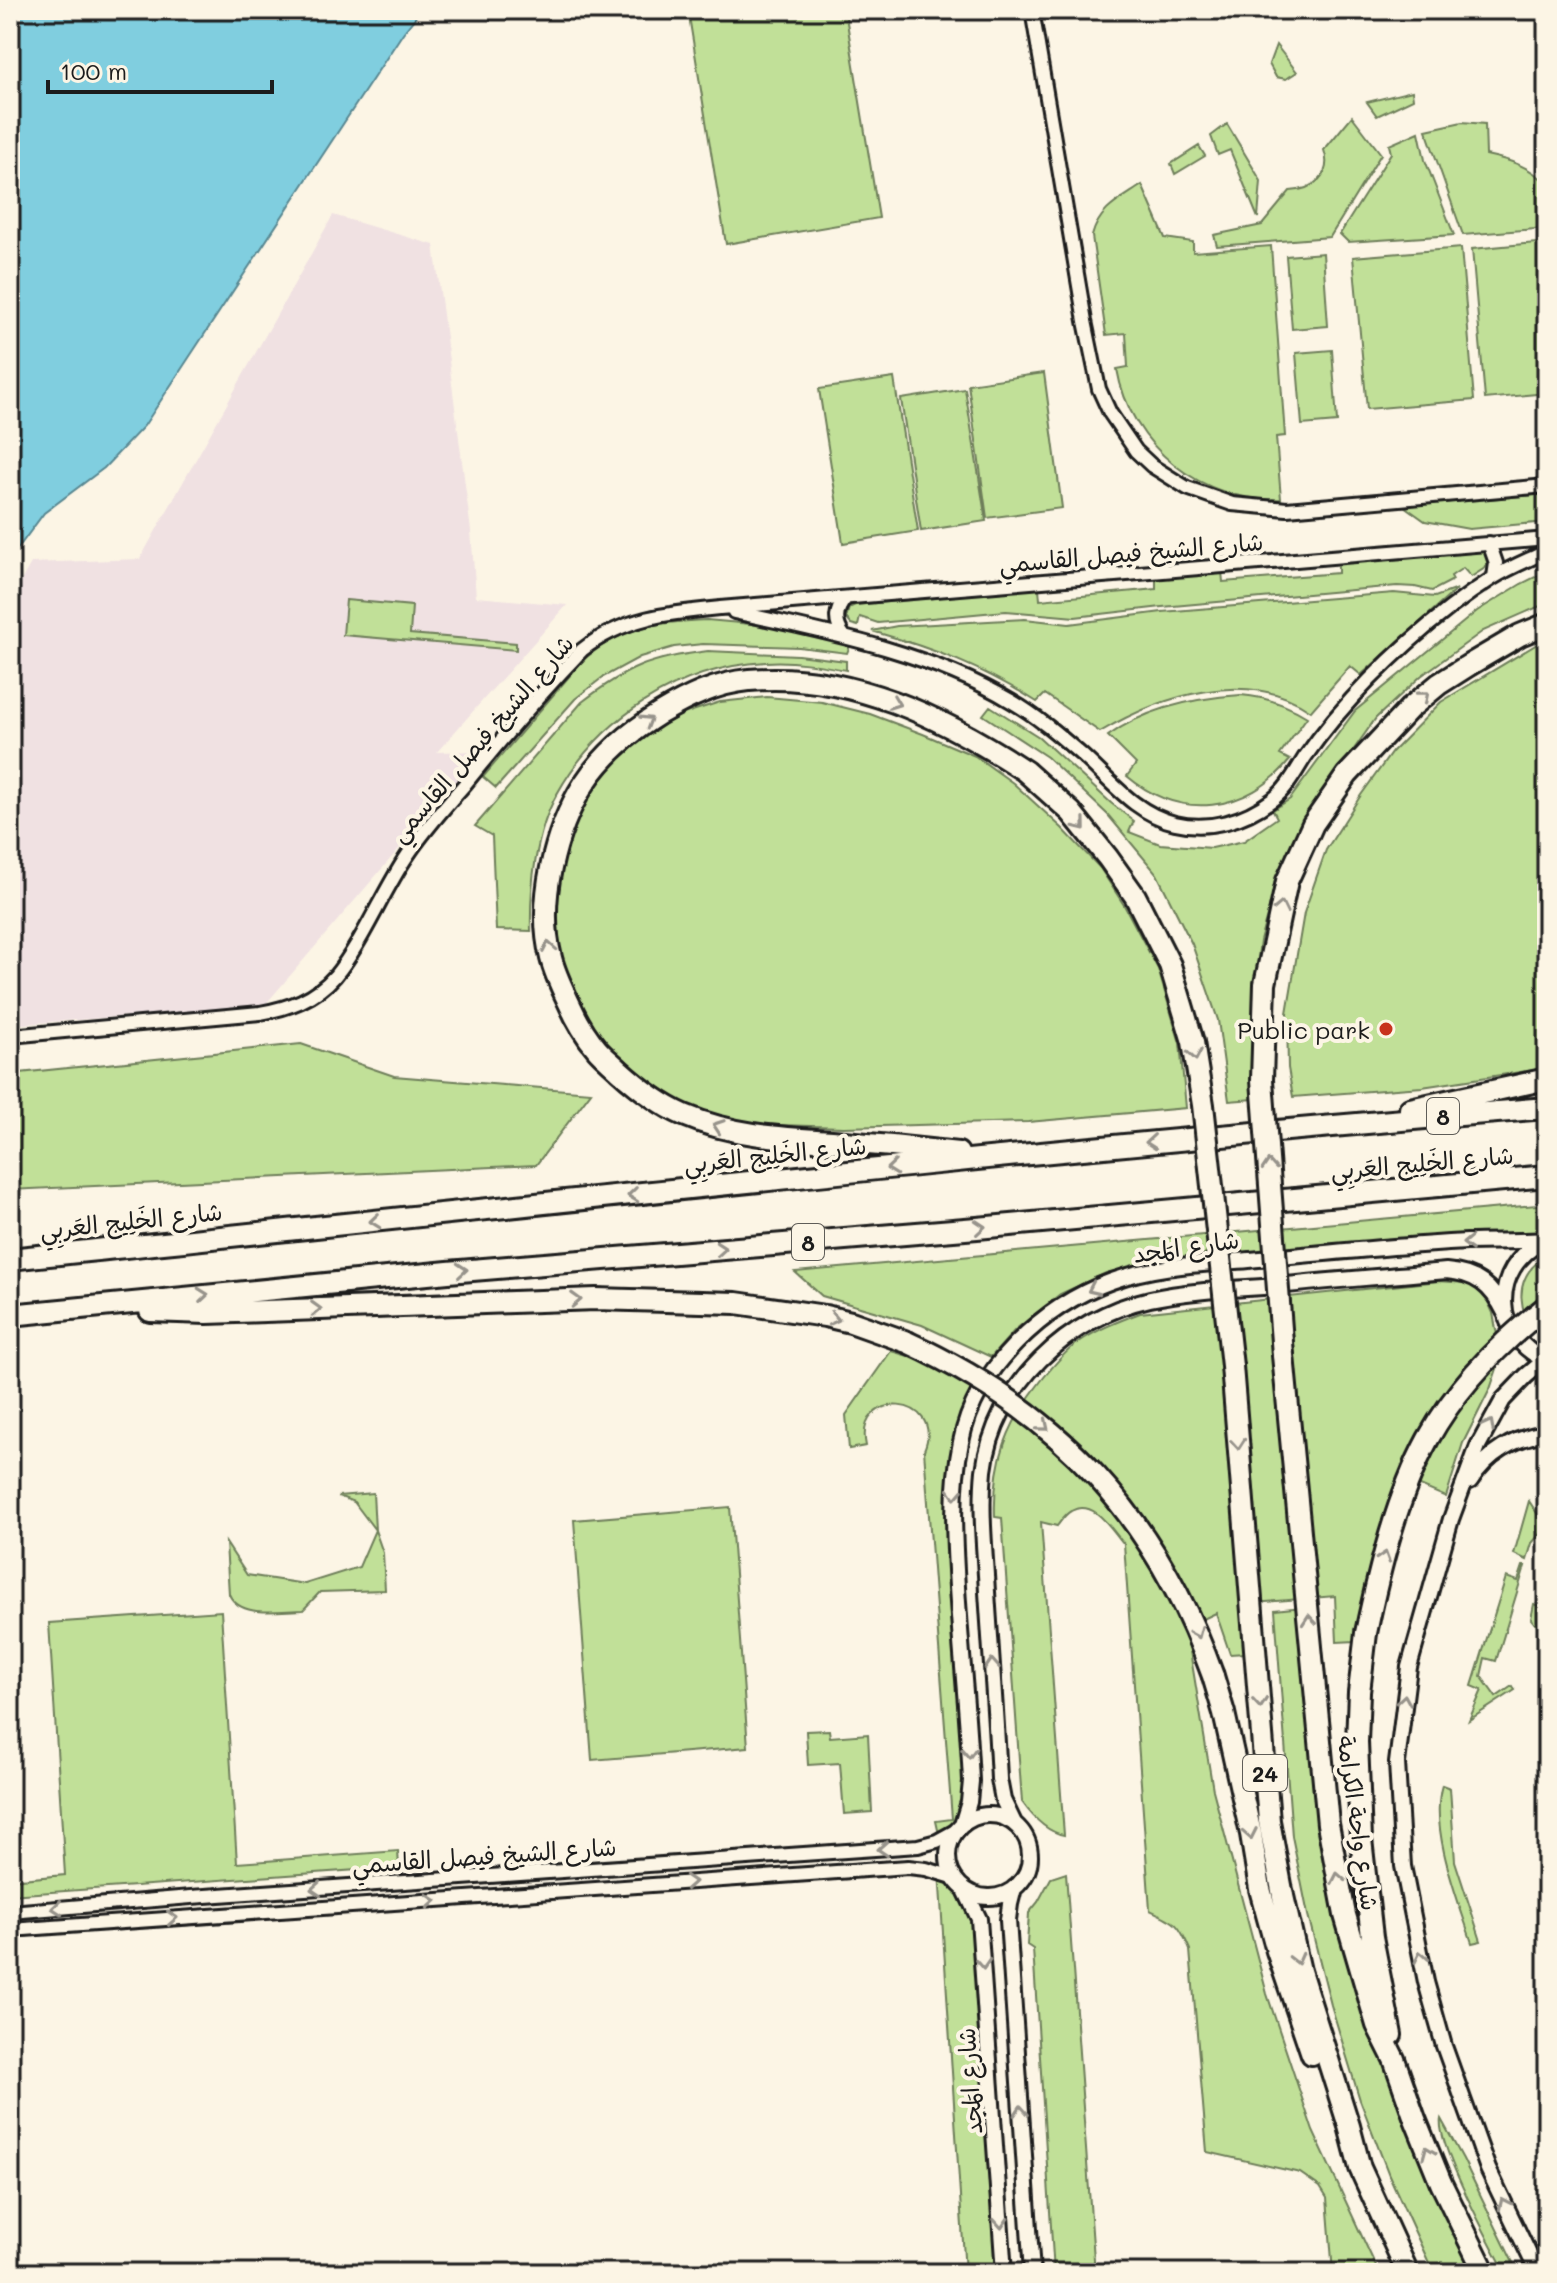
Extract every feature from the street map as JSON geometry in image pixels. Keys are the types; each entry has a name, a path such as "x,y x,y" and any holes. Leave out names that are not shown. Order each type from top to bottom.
{"highway":[{"name":"شارع واحة الكرامة","path":"1485,2273 1441,2183 1394,2059 1371,2008 1345,1915 1328,1824 1283,1355 1262,1080 1265,984 1287,881 1313,824 1347,775 1410,708 1439,684 1520,635 1547,624"},
{"name":"24","path":"990,1158 912,1147 731,1131 684,1115 646,1094 596,1049 574,1015 550,956 546,930 550,874 564,825 584,784 600,763 637,727 679,702 720,687 772,679 825,682 881,698 933,718 984,744 1025,771 1071,812 1135,896 1170,965 1193,1042 1203,1105 1232,1366 1269,1821 1300,1971 1360,2168 1408,2273"},
{"path":"1340,1124 1547,1079"},
{"name":"شارع الخَلِيج العَربِي","path":"10,1259 990,1158 1340,1124 1547,1108"},
{"name":"شارع الخَلِيج العَربِي","path":"10,1315 463,1270 1547,1176"},
{"path":"70,1308 207,1313 596,1299 736,1303 851,1322 907,1342 950,1362 1009,1398 1070,1448 1097,1475 1138,1526 1184,1604 1213,1676 1224,1713 1260,1889 1277,1951 1327,2099 1360,2168"},
{"path":"1394,2059 1366,1895 1361,1839 1357,1742 1366,1633 1380,1566 1409,1482 1428,1439 1475,1374 1547,1306"}],"street":[{"path":"1032,10 1099,389 1110,413 1136,451 1152,466 1187,488 1232,504 1287,509 1547,486"},
{"name":"شارع الشيخ فيصل القاسمي","path":"10,1036 281,1010 319,991 335,976 422,836 480,765 582,650 630,622 670,613 720,608 1547,539"},
{"path":"1489,543 1496,563 1494,577"},
{"name":"شارع الشيخ فيصل القاسمي","path":"720,608 844,636 958,675 1013,702 1053,731 1136,805 1154,816 1175,823 1219,825 1260,809 1277,796 1311,747 1346,705 1423,631 1494,577 1547,551"},
{"path":"844,636 836,617 846,598"},
{"path":"1505,1313 1506,1283 1512,1269 1532,1247 1546,1240"},
{"name":"شارع المَجد","path":"960,1827 969,1802 971,1781 953,1520 955,1478 961,1439 978,1398 999,1363 1018,1342 1038,1322 1074,1298 1112,1280 1139,1272 1308,1254 1466,1242 1546,1240"},
{"name":"شارع المَجد","path":"1014,1823 1003,1800 999,1779 983,1496 987,1457 996,1425 1019,1384 1068,1336 1097,1318 1129,1305 1174,1295 1446,1271 1468,1274 1486,1284 1519,1342 1546,1361"},
{"path":"1538,2273 1488,2169 1444,2046 1426,1982 1403,1866 1397,1763 1409,1667 1448,1528 1478,1446 1503,1400 1546,1361"},
{"path":"1448,1528 1460,1509 1470,1481 1482,1465 1508,1445 1529,1436 1547,1433"},
{"path":"982,1815 1004,1818 1014,1823 1027,1841 1030,1861 1027,1871 1007,1893 990,1898 965,1890 949,1869 947,1851 960,1827 982,1815"},
{"name":"شارع الشيخ فيصل القاسمي","path":"10,1912 918,1846 937,1841 960,1827"},
{"name":"شارع الشيخ فيصل القاسمي","path":"10,1930 908,1867 953,1877"},
{"name":"شارع المَجد","path":"1014,1888 1008,1920 1032,2273"},
{"name":"شارع المَجد","path":"965,1890 979,1919 1004,2273"}],"shaded area":[{"path":"333,215 434,245 471,531 476,597 567,605 437,752 483,751 264,1006 10,1025 10,600 31,563 140,559"}],"green space":[{"path":"688,10 845,10 879,218 726,244"},
{"path":"1276,45 1297,72 1286,79 1276,77 1269,64"},
{"path":"1412,91 1413,99 1377,116 1367,102"},
{"path":"1352,116 1381,154 1330,237 1217,246 1214,235 1262,225 1290,191 1306,188 1319,180 1326,167 1324,150"},
{"path":"1462,122 1485,124 1486,155 1519,165 1547,184 1547,228 1463,235 1426,130"},
{"path":"1227,124 1261,181 1258,218 1230,150 1218,155 1211,136"},
{"path":"1419,132 1425,160 1454,235 1348,242 1340,234 1391,153 1389,145"},
{"path":"1199,146 1205,156 1175,174 1171,164"},
{"path":"1142,185 1165,238 1193,242 1193,252 1271,246 1285,436 1276,437 1281,499 1252,498 1224,492 1174,465 1137,422 1125,397 1117,369 1128,367 1126,333 1106,335 1092,236 1105,212"},
{"path":"1547,242 1547,393 1485,399 1472,249"},
{"path":"1461,248 1474,400 1367,409 1353,257"},
{"path":"1323,253 1328,326 1292,329 1286,256"},
{"path":"1332,350 1337,422 1302,425 1296,353"},
{"path":"1044,373 1062,508 987,518 968,384"},
{"path":"894,378 918,531 843,543 819,389"},
{"path":"965,389 986,521 921,531 901,399"},
{"path":"1547,494 1547,522 1469,529 1425,521 1404,506"},
{"path":"1482,550 1489,558 1485,568 1471,577 1463,568 1451,576 1453,580 1432,591 1397,586 1075,617 1006,611 878,623 860,617 858,626 846,618 849,608 855,605 1039,588 1040,600 1156,589 1156,578 1222,571 1223,582 1338,573 1338,560"},
{"path":"1547,571 1547,603 1483,631 1421,676 1376,718 1307,816 1275,887 1260,941 1254,989 1254,1099 1229,1101 1218,1020 1192,944 1157,874 1108,815 1047,757 983,715 990,706 1039,737 1134,821 1129,832 1160,844 1212,848 1244,841 1277,818 1273,810 1290,799 1355,711 1477,611"},
{"path":"1457,589 1361,675 1350,666 1311,711 1286,698 1260,691 1232,689 1204,692 1149,707 1100,732 1045,694 1037,702 958,660 872,631 897,626 1025,619 1069,624 1162,612 1394,593 1435,597"},
{"path":"346,600 412,606 410,634 516,643 516,650 343,635"},
{"path":"707,620 783,627 851,643 847,653 799,647 703,644 674,647 640,657 603,677 575,699 496,788 483,777 584,659 599,648 642,628"},
{"path":"1547,638 1547,1068 1422,1087 1293,1097 1288,1068 1287,1013 1304,913 1326,850 1392,752 1441,702"},
{"path":"708,651 798,655 846,661 846,670 786,662 734,666 673,686 619,720 574,767 550,809 535,861 531,931 496,930 492,836 475,826 582,702 640,666"},
{"path":"1241,695 1276,702 1307,717 1280,755 1290,760 1273,778 1234,800 1212,805 1191,805 1169,800 1127,776 1136,764 1108,736 1138,718 1171,706"},
{"path":"767,697 822,702 870,714 975,756 1013,783 1062,828 1100,868 1158,969 1180,1043 1186,1108 1028,1122 844,1127 740,1124 680,1107 598,1049 561,971 553,903 568,826 593,785 620,756 646,735 683,714 720,702"},
{"path":"301,1044 394,1076 591,1092 536,1165 10,1190 10,1074"},
{"path":"1547,1204 1547,1227 1534,1232 1170,1260 1106,1273 1060,1294 1015,1330 991,1357 922,1325 822,1296 795,1272"},
{"path":"1547,1255 1547,1343 1529,1322 1522,1298 1527,1275"},
{"path":"1439,1281 1466,1283 1484,1293 1493,1313 1501,1357 1490,1389 1463,1443 1446,1497 1399,1477 1383,1519 1356,1641 1337,1642 1335,1596 1242,1604 1245,1653 1230,1654 1216,1613 1186,1627 1213,1790 1267,1994 1313,2131 1379,2273 1333,2273 1327,2198 1320,2187 1300,2173 1207,2152 1190,1950 1176,1924 1150,1910 1124,1544 1101,1517 1087,1509 1071,1511 1057,1526 1041,1522 1064,1835 1045,1827 1022,1802 1002,1518 995,1517 997,1478 1004,1444 1029,1397 1069,1350 1086,1337 1109,1326 1140,1313"},
{"path":"891,1351 919,1359 975,1384 961,1415 948,1471 966,1788 956,1826 944,1834 938,1830 936,1821 952,1819 924,1450 928,1432 923,1418 912,1409 885,1407 873,1414 866,1427 866,1446 849,1449 846,1415"},
{"path":"373,1493 375,1530 354,1502 338,1496"},
{"path":"1529,1501 1546,1527 1532,1543 1527,1560 1514,1554"},
{"path":"730,1507 748,1747 592,1760 574,1520"},
{"path":"375,1530 383,1553 385,1590 320,1592 303,1610 272,1612 242,1607 229,1594 226,1543 247,1575 305,1584 359,1567"},
{"path":"1523,1566 1496,1661 1485,1658 1481,1676 1496,1697 1512,1686 1515,1690 1469,1720 1482,1690 1472,1686 1506,1577 1518,1581"},
{"path":"1534,1604 1547,1609 1547,1628 1531,1619"},
{"path":"1302,1607 1363,1996 1421,2163 1476,2273 1434,2273 1389,2175 1360,2100 1331,2005 1292,1836 1275,1610"},
{"path":"221,1611 237,1863 398,1851 399,1867 10,1895 10,1880 65,1875 49,1623"},
{"path":"829,1730 830,1737 868,1734 872,1812 844,1814 840,1763 808,1765 806,1731"},
{"path":"1442,1785 1450,1788 1455,1861 1481,1941 1472,1943 1442,1843 1439,1803"},
{"path":"952,1870 962,1876 970,1888 998,2273 965,2273 939,1871"},
{"path":"1066,1873 1095,2273 1054,2273 1033,1949 1027,1945 1029,1913 1051,1878"},
{"path":"1441,2119 1518,2273 1506,2273 1478,2219 1447,2150"}],"water":[{"path":"10,10 421,10 144,426 104,468 44,513 10,559"}],"place":[{"name":"Public park","path":"1386,1029"}]}
